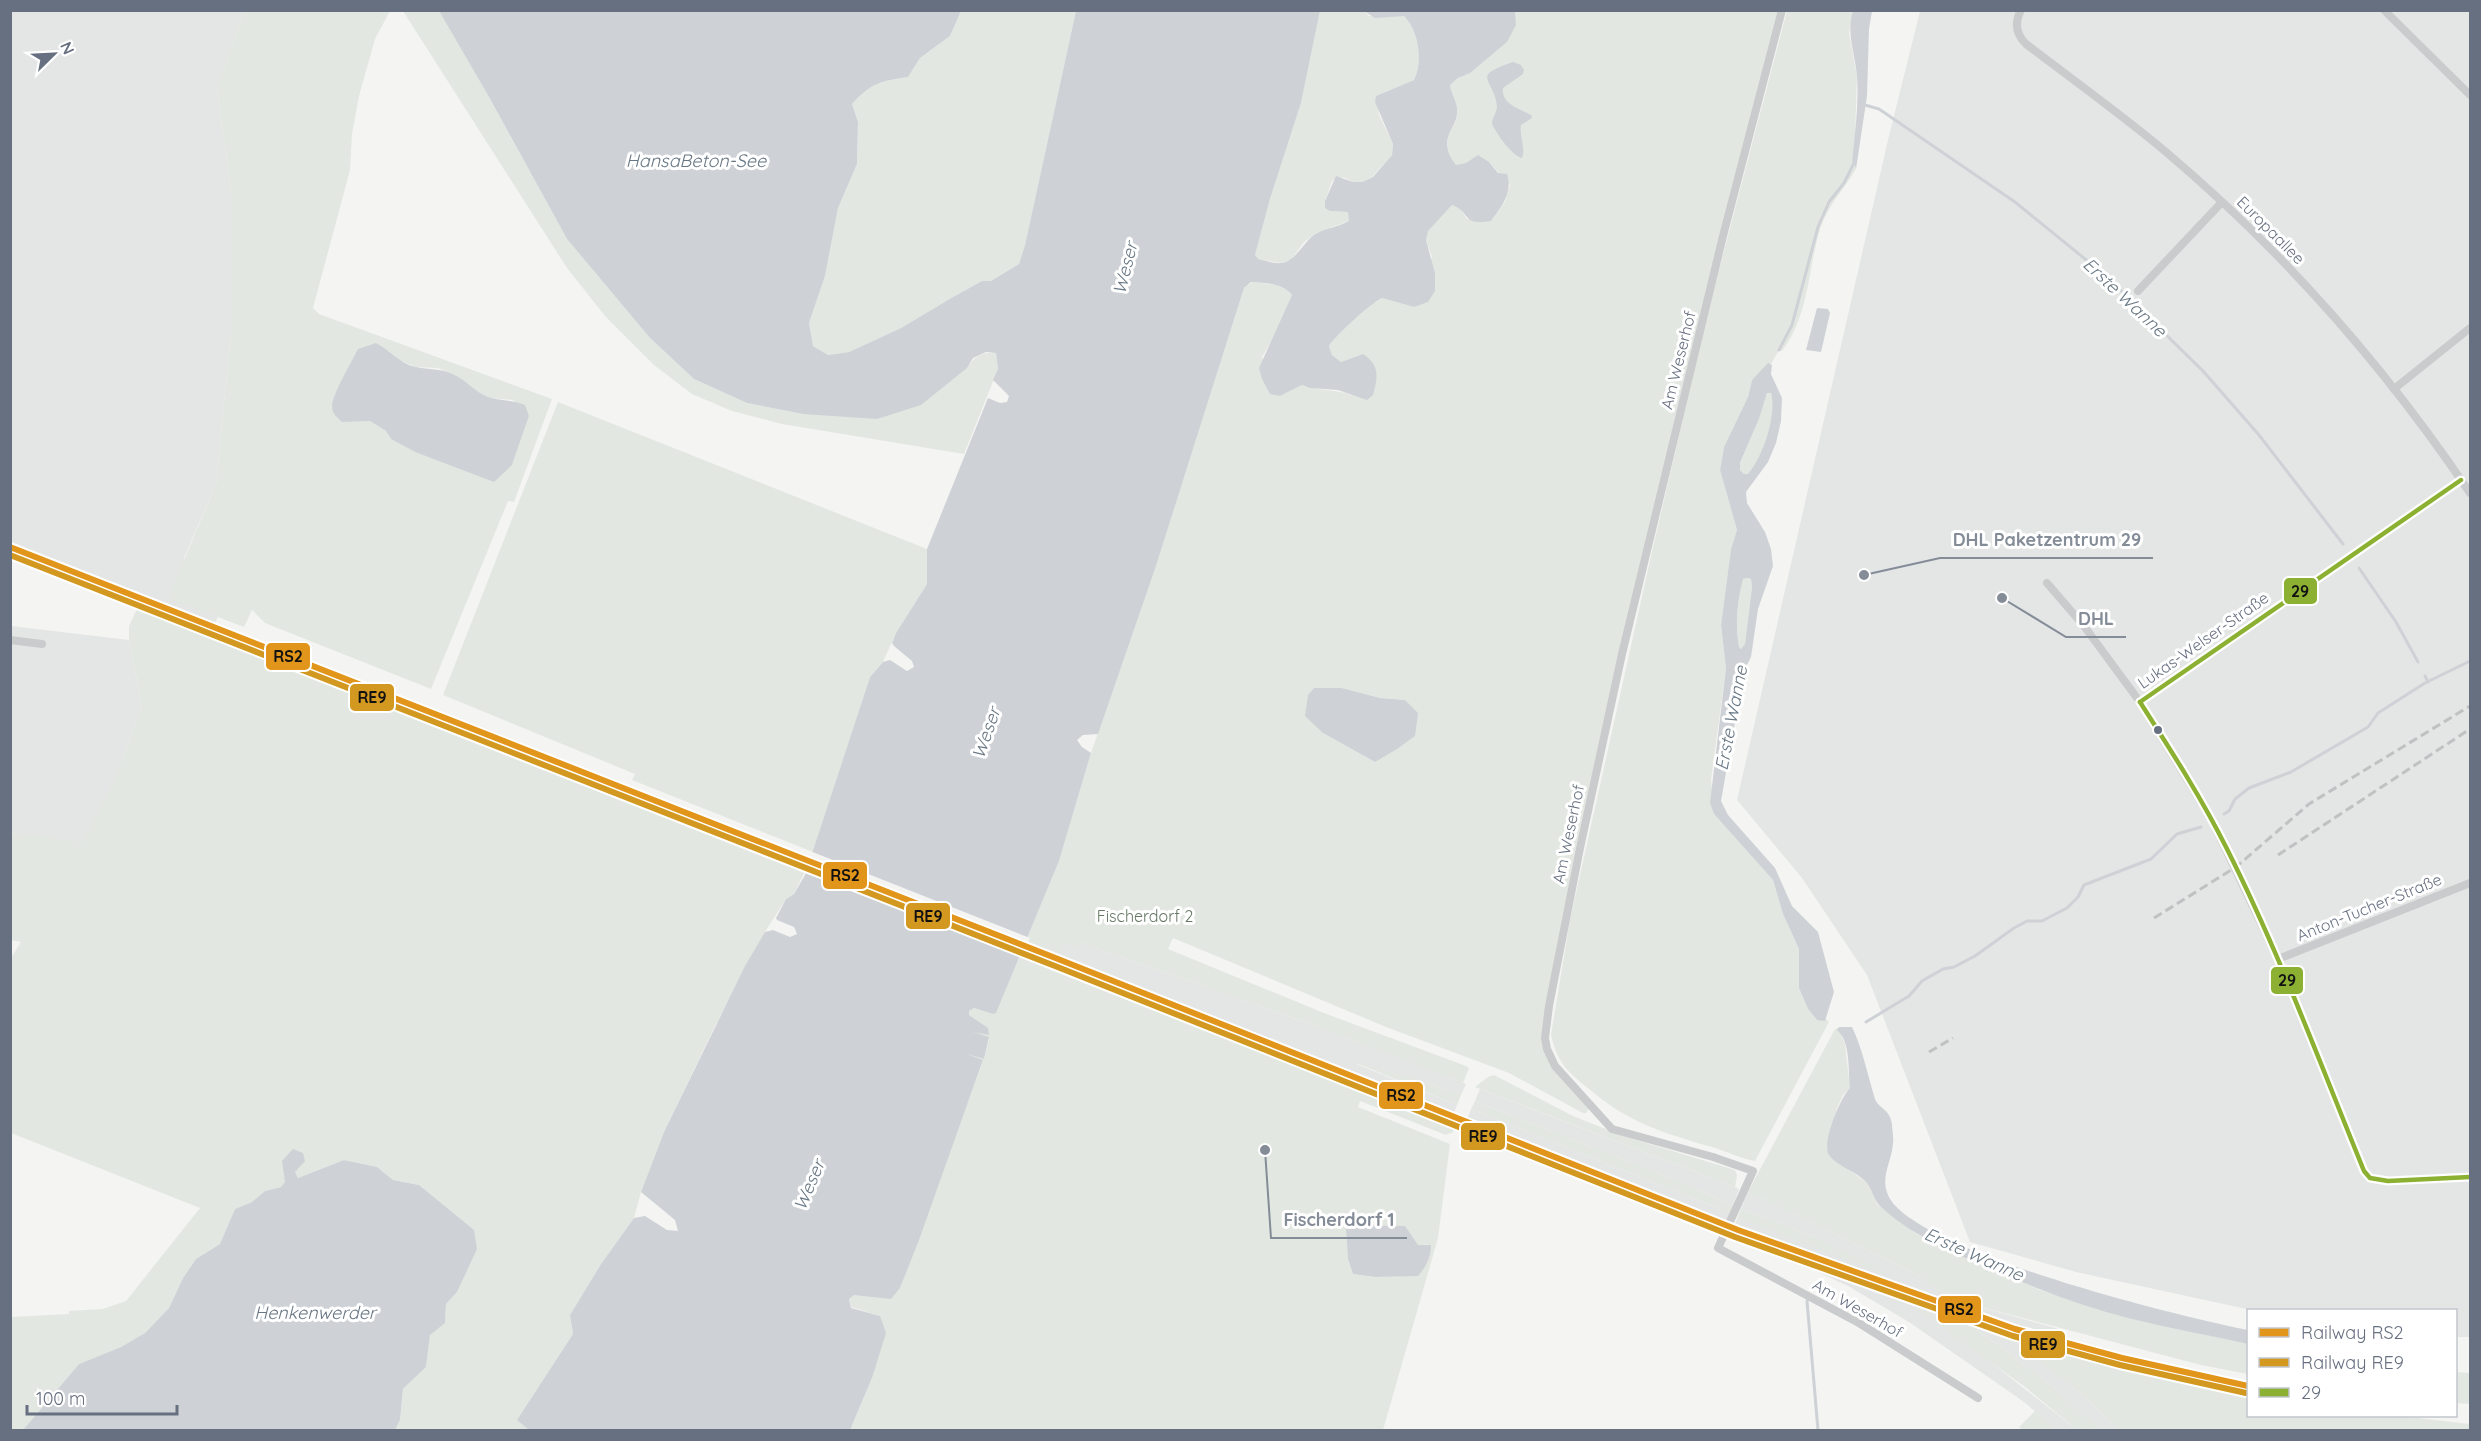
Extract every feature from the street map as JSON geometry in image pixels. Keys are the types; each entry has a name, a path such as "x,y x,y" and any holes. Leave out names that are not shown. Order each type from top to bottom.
{"street":[{"name":"Am Weserhof","path":"1782,10 1723,236 1622,654 1562,939 1549,1006 1546,1043 1555,1066 1612,1129 1713,1156 1753,1171 1718,1248 1859,1323 1978,1398"},
{"name":"Europaallee","path":"2021,10 2016,23 2018,35 2026,44 2111,107 2222,202 2311,291 2394,389 2470,493"},
{"path":"2384,10 2470,95"},
{"path":"2139,291 2222,202"},
{"path":"2394,389 2470,328"},
{"name":"Lukas-Welser-Straße","path":"2140,702 2461,480"},
{"path":"2047,583 2084,626 2140,702 2211,818 2278,959 2359,1163 2370,1178 2379,1180 2470,1177"},
{"path":"10,640 42,644"},
{"name":"Anton-Tucher-Straße","path":"2278,959 2470,883"}],"shaded area":[{"path":"10,11 244,11 217,89 231,191 231,332 216,484 184,558 218,616 212,631 11,552"},
{"path":"1920,11 2470,11 2470,1337 2457,1337 2457,1309 2247,1309 2076,1272 1970,1242 1867,975 1802,878 1737,800 1888,140"},
{"path":"11,626 129,640 142,707 113,784 82,843 11,832"},
{"path":"1063,942 1079,942 1319,1027 1466,1084 1461,1095 1422,1081 1354,1063 1457,1105 1451,1121 1353,1085 1343,1079 1061,970 1059,973 1051,971"},
{"path":"1480,1089 1735,1187 1739,1189 1733,1205 1475,1101"},
{"path":"1471,1109 1730,1213 1724,1229 1496,1139 1493,1145 1477,1138 1479,1131 1465,1126"},
{"path":"1748,1192 1908,1270 1958,1301 2059,1329 2055,1345 1999,1330 2072,1386 2120,1430 2100,1430 2056,1390 2003,1348 1960,1319 1974,1349 2077,1430 2057,1430 2024,1402 1909,1322 1848,1286 1732,1232 1738,1216 1881,1271 1810,1235 1741,1209"}],"green space":[{"path":"244,11 390,11 375,39 359,96 352,134 350,170 313,308 319,314 552,399 514,502 508,501 431,689 265,623 252,610 244,627 168,598 216,484 231,332 231,191 217,89","holes":["384,348 399,360 416,367 438,368 456,375 490,398 513,400 529,416 512,465 471,472 415,452 391,439 386,431 370,421 359,421 335,396 343,379"]},
{"path":"403,11 439,11 567,239 650,338 694,379 747,403 803,414 967,368 979,356 996,353 998,369 964,454 782,424 732,411 692,394 654,365 605,316 567,268"},
{"path":"961,11 1076,11 1019,264 991,281 982,281 901,328 849,352 828,355 813,346 809,323 825,276 838,208 857,164 858,122 852,104 865,91 877,84 908,77 920,58 950,36"},
{"path":"1320,11 1364,11 1369,16 1404,16 1416,38 1419,56 1417,73 1414,80 1376,96 1379,115 1393,144 1392,155 1372,177 1362,182 1353,182 1343,177 1332,181 1325,201 1330,211 1349,212 1349,221 1318,232 1304,242 1291,260 1281,263 1257,259 1255,255 1270,199 1301,103"},
{"name":"Fischerdorf 2","path":"1512,11 1779,11 1619,652 1576,847 1546,1007 1544,1047 1590,1107 1586,1113 1583,1113 1509,1073 1386,1027 1173,938 1168,949 1324,1013 1466,1066 1469,1068 1463,1083 1319,1027 1079,942 1076,948 1063,943 1051,971 1059,973 1061,970 1455,1123 1453,1132 1446,1135 1360,1101 1358,1107 1450,1144 1438,1238 1383,1430 850,1430 872,1378 880,1316 851,1307 849,1299 854,1295 900,1288 983,1061 966,1056 966,1054 984,1059 989,1039 973,1033 973,1031 988,1035 988,1029 969,1015 969,1011 974,1008 993,1014 996,1012 1059,861 1091,753 1156,566 1244,288 1252,282 1268,284 1284,288 1292,295 1277,332 1262,357 1280,396 1302,385 1351,395 1363,354 1341,362 1332,355 1329,346 1362,313 1382,298 1414,307 1432,257 1426,240 1428,230 1452,205 1460,208 1467,219 1491,221 1505,202 1510,185 1489,162 1456,165 1450,155 1447,147 1448,140 1457,115 1450,85 1489,55 1515,12","holes":["1342,688 1380,698 1405,700 1375,762 1323,733","1353,1225 1378,1225 1411,1239 1418,1246 1427,1244 1401,1276 1375,1277 1353,1274 1348,1259 1346,1230"]},
{"path":"1787,11 1853,11 1849,33 1857,76 1852,161 1856,169 1823,221 1798,323 1782,351 1779,350 1771,364 1752,380 1748,397 1724,447 1720,470 1737,530 1731,549 1721,625 1726,668 1711,780 1714,814 1773,880 1783,914 1799,949 1799,988 1808,1009 1817,1020 1826,1019 1829,1022 1755,1161 1647,1126 1618,1110 1569,1072 1560,1060 1551,1035 1570,920 1651,556 1705,323"},
{"path":"1767,393 1771,393 1773,403 1769,436 1760,457 1748,474 1744,474 1740,470 1740,464"},
{"path":"558,402 927,549 927,584 896,633 883,662 870,677 813,852 632,780 635,774 443,695"},
{"path":"1743,579 1751,579 1752,587 1745,644 1741,649 1737,630 1737,613"},
{"path":"140,603 807,867 794,894 786,899 765,932 715,1026 664,1132 641,1192 634,1218 601,1264 570,1315 573,1334 518,1419 529,1430 395,1430 400,1420 403,1389 426,1367 430,1334 445,1323 446,1304 457,1292 439,1202 419,1185 393,1180 377,1167 344,1160 298,1178 295,1172 281,1187 265,1191 252,1202 235,1209 220,1244 196,1259 183,1278 169,1308 145,1333 121,1347 79,1364 23,1430 11,1430 11,1317 69,1314 69,1311 103,1309 126,1301 200,1208 11,1133 11,958 21,942 11,940 11,832 82,842 113,784 142,707 129,640 129,626"},
{"path":"1838,1028 1845,1044 1850,1088 1843,1095 1837,1108 1827,1146 1829,1155 1867,1183 1877,1204 1917,1234 2040,1290 2127,1317 2247,1344 2247,1374 2201,1365 1958,1301 1908,1270 1748,1192 1835,1029"},
{"path":"1354,1062 1422,1081 1461,1095 1457,1105"},
{"path":"1494,1075 1573,1116 1623,1136 1735,1170 1737,1175 1735,1187 1475,1087"},
{"path":"1475,1101 1733,1205 1730,1213 1471,1109"},
{"path":"1741,1209 1810,1235 1874,1266 1883,1273 1742,1219 1738,1216"},
{"path":"1920,1306 1960,1319 2003,1348 2056,1390 2100,1430 2077,1430 2025,1387 1918,1310"},
{"path":"1997,1329 2154,1374 2247,1393 2247,1417 2408,1417 2470,1424 2470,1430 2120,1430 2072,1386"},
{"path":"2457,1372 2470,1373 2470,1404 2457,1403"},
{"path":"2035,1411 2057,1430 2023,1430 2019,1427"}],"water":[{"path":"1512,10 1515,12 1516,25 1507,42 1470,73 1458,78 1450,85 1457,115 1447,140 1447,147 1456,165 1466,163 1478,155 1489,162 1498,173 1507,174 1509,187 1502,205 1491,221 1475,222 1452,205 1428,231 1426,240 1435,273 1435,291 1428,302 1414,307 1382,298 1354,320 1329,346 1332,355 1341,362 1363,354 1369,358 1375,367 1377,377 1373,395 1367,400 1338,390 1310,388 1302,385 1280,396 1270,394 1259,368 1292,295 1279,286 1268,283 1251,282 1244,288 1156,566 1098,734 1083,735 1077,740 1091,753 1059,861 996,1013 974,1008 969,1011 969,1015 988,1028 989,1035 973,1032 989,1037 984,1059 966,1054 983,1060 919,1240 900,1288 891,1299 854,1295 849,1299 851,1308 880,1316 886,1333 872,1378 850,1430 529,1430 517,1420 573,1334 570,1315 601,1264 634,1218 645,1216 667,1230 678,1231 675,1220 641,1192 664,1132 745,966 765,932 773,930 790,937 797,934 794,927 776,918 786,899 794,894 805,875 870,677 883,662 890,660 907,671 914,667 912,661 892,643 927,584 927,549 988,398 1000,403 1007,402 1009,396 993,380 998,369 996,353 986,352 973,358 967,368 921,405 877,419 803,414 747,403 694,379 650,338 567,239 439,11 961,11 950,36 920,58 908,77 877,84 865,91 852,104 858,122 857,164 838,208 825,276 809,323 813,346 828,355 849,352 901,328 982,281 991,281 1019,264 1076,11 1320,11 1301,103 1270,199 1255,255 1258,259 1278,263 1291,259 1317,233 1349,221 1348,212 1330,211 1325,208 1325,201 1336,176 1353,182 1362,182 1373,177 1392,155 1393,144 1375,102 1376,96 1414,80 1418,65 1418,47 1413,30 1404,16 1375,18 1364,11"},
{"path":"1853,11 1872,11 1869,29 1867,96 1856,169 1852,161 1857,97 1857,76 1850,27"},
{"path":"1513,62 1521,65 1524,70 1523,74 1503,88 1503,93 1508,102 1531,115 1532,118 1521,125 1522,158 1509,149 1492,124 1497,106 1487,79 1492,71"},
{"path":"1817,308 1828,309 1830,313 1821,352 1806,350"},
{"path":"376,343 410,365 448,372 488,397 525,405 529,416 512,465 494,482 415,452 391,439 386,431 370,421 342,422 332,409 335,394 358,349"},
{"path":"1768,363 1772,365 1771,374 1782,398 1781,421 1776,443 1768,462 1746,492 1747,503 1765,532 1771,549 1773,566 1758,609 1751,657 1744,671 1721,801 1728,815 1775,868 1792,906 1818,932 1834,992 1825,1021 1817,1020 1808,1009 1799,988 1799,949 1783,914 1773,880 1714,814 1710,803 1726,668 1721,625 1731,549 1737,530 1720,470 1724,447 1748,397 1752,380","holes":["1767,393 1771,393 1772,402 1767,435 1754,467 1748,474 1744,474 1740,470 1740,463 1759,419","1743,579 1751,579 1752,587 1745,644 1741,649 1737,630 1737,613"]},
{"path":"1314,688 1342,688 1380,698 1405,700 1418,713 1415,736 1375,762 1323,733 1305,716 1308,695"},
{"path":"1839,1027 1852,1027 1875,1099 1891,1119 1893,1141 1886,1175 1886,1188 1888,1195 1908,1216 1945,1238 2053,1279 2168,1312 2247,1330 2247,1344 2128,1318 2054,1294 1942,1247 1891,1216 1878,1203 1866,1182 1833,1159 1827,1149 1833,1121 1841,1101 1850,1088 1847,1049 1837,1030"},
{"name":"Henkenwerder","path":"293,1149 303,1153 305,1161 295,1172 298,1178 344,1160 377,1167 393,1180 419,1185 474,1230 477,1249 457,1292 446,1304 445,1323 430,1335 426,1367 403,1389 400,1420 395,1430 23,1430 79,1364 121,1347 145,1333 169,1308 183,1278 196,1259 220,1244 235,1209 252,1202 265,1191 281,1187 285,1182 282,1161"},
{"path":"1353,1225 1405,1226 1418,1245 1431,1245 1426,1265 1418,1276 1375,1277 1353,1274 1348,1259 1346,1229"}],"pier":[{"path":"810,851 1030,938 1024,952 805,865"}],"waterway":[{"name":"Erste Wanne","path":"1865,105 1879,109 2015,202 2106,276 2203,371 2259,435 2343,544"},
{"name":"Erste Wanne","path":"1779,350 1792,325 1818,227 1829,202 1844,183 1855,161"},
{"name":"Erste Wanne","path":"2359,568 2396,622 2418,662"},
{"path":"2224,814 2229,811 2235,799 2249,788 2291,772 2368,727 2378,713 2425,683 2470,661"},
{"name":"Erste Wanne","path":"2425,676 2428,682"},
{"path":"1866,1022 1909,996 1922,981 1943,969 1954,967 1975,956 2014,928 2027,921 2042,921 2067,908 2078,897 2084,885 2151,859 2177,834 2201,827"},
{"path":"1807,1301 1818,1430"}],"railway":[{"path":"2154,918 2236,867 2309,804 2470,706"},
{"path":"2278,855 2470,729"},
{"path":"1929,1052 1953,1038"}],"rail line":[{"name":"RS2","path":"10,547 1058,959 1738,1230 2015,1329 2122,1358 2247,1386"},
{"name":"RE9","path":"10,555 1055,966 1735,1237 2013,1336 2120,1365 2246,1393"}],"transit line":[{"name":"29","path":"2140,702 2461,480"},
{"name":"29","path":"2140,702 2185,773 2226,847 2264,927 2364,1171 2370,1178 2388,1181 2470,1177"}],"place":[{"name":"DHL Paketzentrum 29","path":"1864,575"},
{"name":"DHL","path":"2002,598"},
{"name":"Fischerdorf 1","path":"1265,1150"}],"water label":[{"name":"HansaBeton-See","path":"696,160"},
{"name":"Weser","path":"1125,268"},
{"name":"Weser","path":"986,733"},
{"name":"Weser","path":"809,1185"}]}
